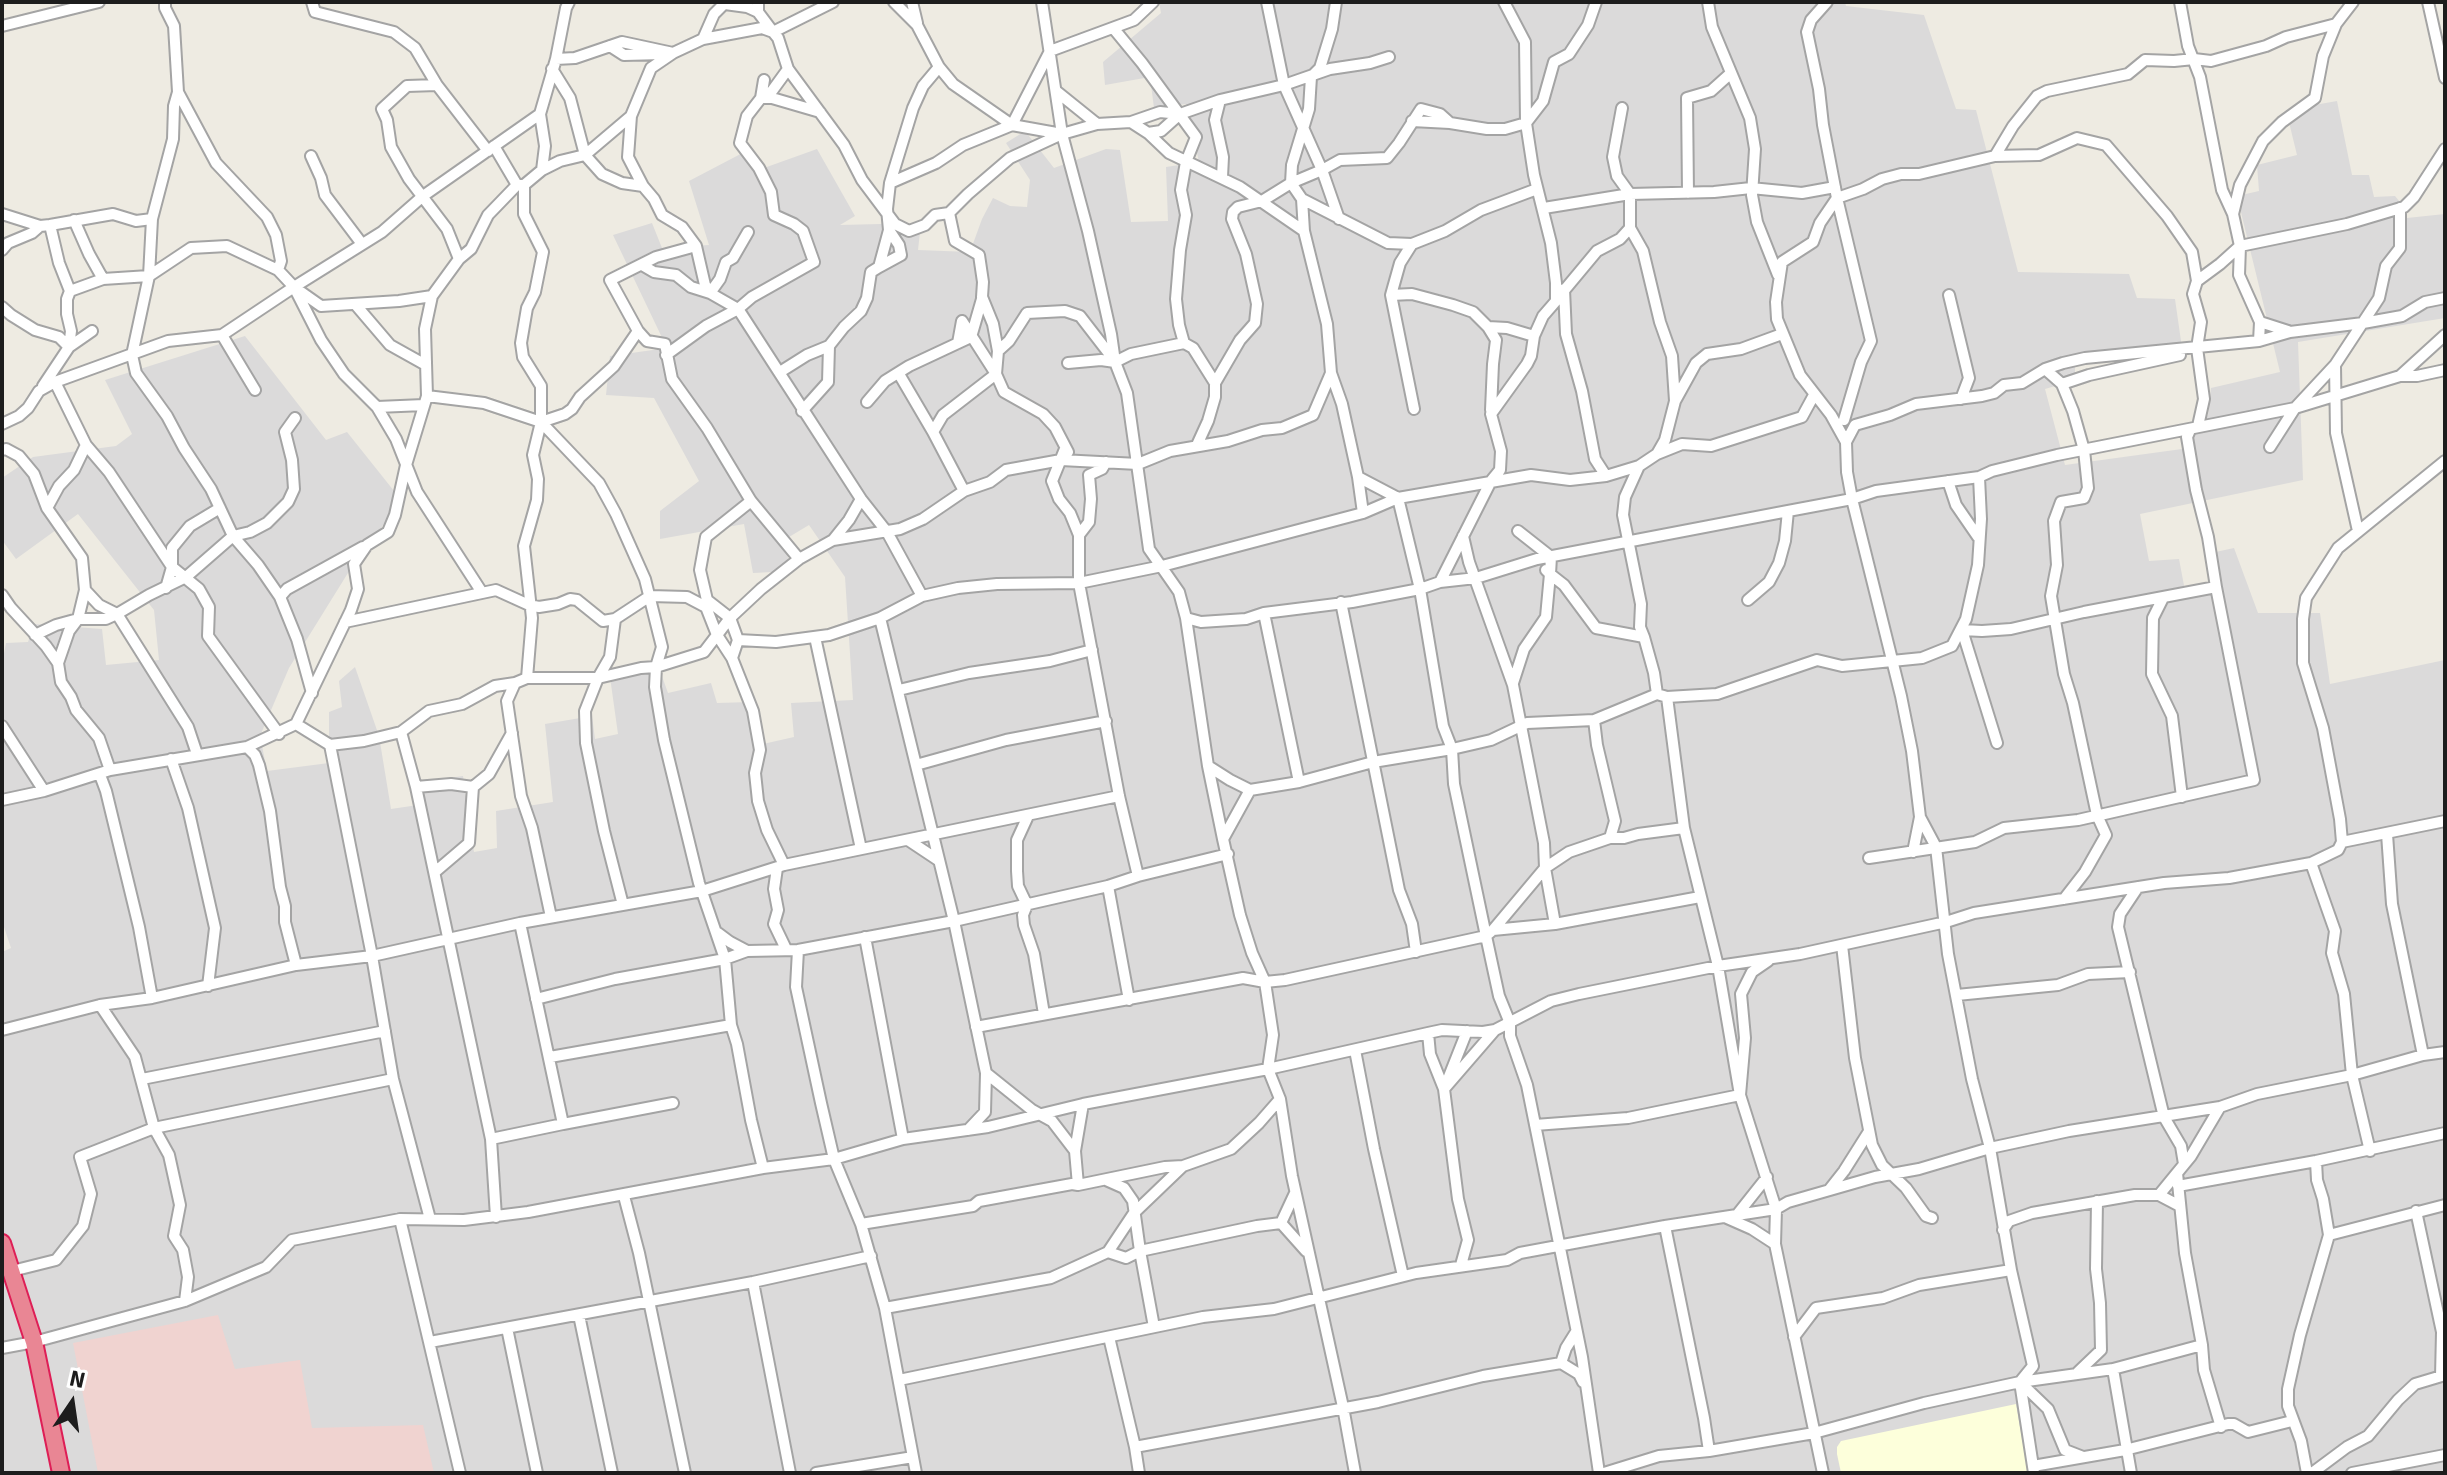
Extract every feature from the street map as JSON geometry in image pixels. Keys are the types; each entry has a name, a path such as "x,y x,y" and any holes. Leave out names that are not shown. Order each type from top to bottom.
{"highway":[{"path":"2,1243 34,1342 61,1473"}],"street":[{"path":"2,26 99,2"},
{"path":"165,2 174,26 178,92 174,106 173,139 152,219 149,276 132,355 136,373 167,416 233,536 280,597 297,639 312,693"},
{"path":"312,2 315,12 394,32 415,48 437,85 520,185 524,214 543,252 521,343 523,357 541,386 541,422 533,455 538,479 537,500 524,546 532,618 527,678"},
{"path":"710,293 705,285 696,246 682,227 662,215 628,157 631,116 651,68 703,39 762,28 773,32 833,2"},
{"path":"894,2 917,25"},
{"path":"912,2 917,25 939,67 953,84 1012,125 1062,134"},
{"path":"1042,2 1062,134 1088,231 1115,362 1127,393 1149,549 1179,592 1186,618 1208,766 1223,839 1240,915 1265,982 1273,1035 1268,1069 1280,1099 1295,1193 1355,1473"},
{"path":"890,183 936,163 963,145 1012,125 1050,51 1134,20 1153,2"},
{"path":"1267,2 1284,85 1322,170 1339,219"},
{"path":"1336,2 1332,29 1320,68 1311,77 1309,109 1292,165 1291,183 1302,199 1388,243 1412,244 1445,231 1481,210 1537,189"},
{"path":"1504,2 1525,42 1526,123 1537,189 1551,243 1556,301"},
{"path":"1197,445 1215,397 1215,383 1240,340 1255,323 1257,304 1246,254 1232,219 1233,212 1238,207 1262,201 1291,183 1340,160 1387,158 1421,109 1440,114 1450,123 1487,129 1505,129 1526,123 1543,101 1554,62 1569,54 1588,25 1596,2"},
{"path":"1708,2 1712,27 1750,118 1755,149 1751,188 1757,222 1779,277"},
{"path":"1827,2 1811,20 1807,32 1836,192 1871,341 1861,362 1846,442 1847,472 1908,726 1920,817 1913,852"},
{"path":"2180,2 2188,46 2200,77 2222,190 2233,214 2240,246 2239,275 2260,322 2259,341"},
{"path":"2233,214 2240,185 2263,141 2282,122 2315,98 2323,56 2336,24 2353,2"},
{"path":"2428,2 2445,78"},
{"path":"703,39 714,14 726,3 758,7 778,38 788,69 844,145 862,180 887,209 895,224 909,231 925,225 935,215 949,213 1010,158 1062,134 1097,124 1131,122 1160,112 1180,114"},
{"path":"542,170 545,146 540,114 567,4"},
{"path":"1995,156 2013,126 2037,96 2047,91 2128,74 2145,60 2211,61 2336,24"},
{"path":"1114,29 1196,137"},
{"path":"554,64 622,42 673,53"},
{"path":"1148,133 1161,131 1180,114 1220,100 1284,85 1330,69 1389,57"},
{"path":"554,64 570,98 585,155 602,174 622,183 643,186"},
{"path":"879,267 889,230 887,209 890,183 913,108 923,86 939,67"},
{"path":"666,355 752,297 814,262 803,231 774,215 771,192 759,168 740,143 747,116 761,98 772,91 788,69"},
{"path":"1688,193 1687,98 1711,91 1731,73"},
{"path":"761,98 764,80"},
{"path":"437,85 407,86 382,109 391,147 409,179 447,229 459,259"},
{"path":"1056,91 1097,124"},
{"path":"178,92 216,163 267,217 276,235 281,261 278,270"},
{"path":"761,98 772,98 820,112"},
{"path":"1220,100 1215,120 1223,157 1222,177"},
{"path":"1622,108 1613,157 1617,176 1630,194 1630,228 1643,251 1660,322 1672,356 1675,401"},
{"path":"39,391 55,382 168,341 222,335 382,232 423,196 540,114"},
{"path":"280,597 287,589 388,532 425,401 425,329 432,296 459,259 471,249 488,215 520,185 560,161 585,155 631,116"},
{"path":"1184,343 1176,299 1186,215 1181,190 1186,162 1196,137 1215,120"},
{"path":"1131,122 1169,153 1222,177 1304,231"},
{"path":"1544,208 1630,194 1751,188 1802,193 1863,189 1901,174 1919,174 1995,156 2039,155 2077,138 2106,145 2167,216 2192,252 2197,281 2193,294 2201,322 2197,348 2204,399 2194,428 2187,437 2254,780 2078,820 2004,828 1975,842 1869,858"},
{"path":"2197,281 2240,246 2347,224 2404,207 2445,149"},
{"path":"311,156 325,195 362,244"},
{"path":"1836,192 1813,242 1782,262 1777,319 1800,375 1831,415 1846,442"},
{"path":"1302,199 1304,231 1327,324 1331,373 1342,404 1363,513"},
{"path":"2270,447 2295,408 2335,365 2379,298 2386,266 2400,248 2400,208"},
{"path":"867,402 885,381 909,366 971,337 982,297 979,255 955,241 949,213"},
{"path":"2,214 45,226"},
{"path":"2,250 8,243 45,226 74,220 113,214 136,221 152,219"},
{"path":"74,220 103,279"},
{"path":"45,226 70,291 67,299 71,331 69,347"},
{"path":"1491,414 1527,364 1543,316 1597,251 1620,239 1630,228"},
{"path":"780,372 829,346 861,311 867,298 871,272 901,255 899,245 889,230"},
{"path":"710,293 720,279 726,262 733,258 748,232"},
{"path":"1412,244 1400,263 1391,295 1414,409"},
{"path":"70,291 103,279 149,276 191,248 227,246 278,270 294,287 321,306 432,296"},
{"path":"696,246 656,257 610,280 638,331 647,341 665,344 672,379 707,428 751,501 799,559"},
{"path":"642,265 654,272 676,275 691,287 710,293 738,309 802,411 887,532 922,596"},
{"path":"294,287 321,340 344,374 377,407 396,439 417,492 481,591"},
{"path":"1564,289 1566,334 1582,391 1595,459 1606,476"},
{"path":"1391,295 1412,294 1473,312 1496,340 1491,414 1502,459 1500,470 1491,481 1440,582"},
{"path":"1949,295 1969,378 1961,399"},
{"path":"933,432 943,415 996,374 998,351 993,324 982,297"},
{"path":"738,640 776,642 829,635 880,618 922,596 958,588 1079,583 1162,566 1363,513 1398,498 1531,475 1557,480 1606,476 1639,466 1657,454 1682,444 1711,446 1813,413 1831,415 1850,423 1890,415 1916,404 1994,393 2004,385 2022,383 2045,369 2085,358 2259,341 2290,332 2402,316 2425,302 2445,298"},
{"path":"355,304 390,345 424,364"},
{"path":"2,307 35,330 59,337 69,347"},
{"path":"998,351 1009,341 1027,313 1065,311 1080,316 1115,362"},
{"path":"958,343 962,321 1004,392 1043,414 1055,427 1063,455 1052,481"},
{"path":"2260,322 2290,332"},
{"path":"1488,327 1507,328 1534,336"},
{"path":"2,424 19,416 69,347 92,331"},
{"path":"541,422 572,409 580,397 614,366 638,331"},
{"path":"1657,454 1665,440 1675,401 1696,363 1707,354 1741,349 1782,334"},
{"path":"222,335 255,390"},
{"path":"2400,376 2445,335"},
{"path":"1068,363 1115,362 1131,354 1184,343 1193,348 1215,383"},
{"path":"802,411 828,382 829,346"},
{"path":"2062,384 2089,375 2179,356 2197,348"},
{"path":"2335,365 2336,433 2358,531"},
{"path":"2045,369 2062,384 2084,450 2088,488 2084,498 2061,502 2054,521 2057,565 2051,596 2064,674 2097,815 2106,835 2085,872 2064,899"},
{"path":"1186,618 1201,622 1246,619 1264,613 1476,578 1537,559 1628,544 1852,499 1876,491 1979,477 1992,471 2084,450 2295,408 2400,376 2445,370"},
{"path":"296,724 330,745 364,741 401,732 429,711 462,704 495,686 527,678 598,678 656,667 704,652 730,618 761,589 799,559 833,540 900,529 923,519 964,491 990,482 1006,470 1063,455 1077,462 1138,464 1170,451 1282,428 1313,415 1331,373"},
{"path":"899,374 964,491"},
{"path":"55,382 86,445 109,472 172,567 199,589 209,607 208,636 279,734"},
{"path":"1802,417 1814,395"},
{"path":"377,407 425,401 484,403 541,422 599,483 616,514 650,596 662,647 656,667 655,687 664,740 702,891 725,959 731,1025 763,1168"},
{"path":"35,635 78,619 106,619 117,614 186,577 233,536 267,523 288,502 294,489 292,460 285,432 295,418"},
{"path":"47,508 59,486 74,470 86,445"},
{"path":"2,450 19,456 34,474 47,508 82,558 85,590 78,619 69,631 58,663 61,682 76,710 99,738 106,791 139,927 152,998"},
{"path":"2,1348 185,1301 266,1267 292,1240 400,1219 496,1217 624,1196 763,1168 834,1159 903,1139 968,1130 1442,1030 1495,1030 1551,1001 1718,966 1842,945 1974,913 2164,883 2229,878 2311,863 2338,850 2342,842 2323,728 2303,663 2306,598 2338,548 2445,461"},
{"path":"1079,535 1089,522 1089,475 1102,469 1106,462"},
{"path":"1033,464 1052,481 1079,535 1079,583 1119,796 1138,876"},
{"path":"1639,466 1625,497 1623,515 1641,604 1640,627 1662,695 1684,828 1718,966 1740,1095 1776,1209 1775,1244 1823,1473"},
{"path":"1358,477 1398,498 1420,589 1443,726 1452,749 1454,784 1489,933 1499,996 1527,1085 1602,1473 1659,1456 1814,1433 1924,1403 2020,1382 2113,1369 2202,1345"},
{"path":"1208,766 1250,790 1299,782 1373,762 1491,740 1521,725 1594,720 1662,695 1717,694 1817,660 1842,666 1922,658 1952,646 1962,630 1978,565 1981,519 1979,477"},
{"path":"1948,481 1956,505 1978,537"},
{"path":"833,540 861,499"},
{"path":"732,658 738,640 730,618 707,600 700,570 706,537 751,501"},
{"path":"166,588 172,567 172,548 190,526 220,508"},
{"path":"1748,600 1769,582 1779,563 1788,511"},
{"path":"1518,531 1551,557"},
{"path":"1463,536 1469,562 1513,685 1544,843 1555,924"},
{"path":"2,800 105,773 247,747 296,724 351,610 358,589 354,564 367,545"},
{"path":"1140,570 1149,549"},
{"path":"1513,685 1524,649 1546,617 1551,557"},
{"path":"1537,559 1564,585 1596,628 1644,637"},
{"path":"1962,630 2011,629 2216,587"},
{"path":"85,590 99,605 117,614 188,727 197,754"},
{"path":"345,622 496,590 539,607 577,600 603,621 615,619 650,596 687,597 706,607 717,635 732,658 753,711 760,750 755,773 758,801 780,866 774,889 778,910 774,924 786,949"},
{"path":"2,595 58,663"},
{"path":"2163,598 2153,618 2152,674 2172,716 2182,797"},
{"path":"1341,602 1399,890 1412,924 1416,952"},
{"path":"1264,613 1299,782"},
{"path":"880,618 954,921 986,1073 985,1112 968,1130"},
{"path":"615,619 610,657 585,711 586,743 623,905"},
{"path":"1962,630 1997,743"},
{"path":"815,637 861,849"},
{"path":"899,690 969,673 1050,661 1092,650"},
{"path":"515,683 507,701 521,796 532,828 551,917"},
{"path":"1594,720 1615,821 1610,838"},
{"path":"916,765 1006,740 1106,721"},
{"path":"2,726 44,791"},
{"path":"435,872 469,843 473,787 489,774 513,731"},
{"path":"401,732 435,872 491,1139 496,1217"},
{"path":"330,745 393,1079 430,1219"},
{"path":"247,747 255,755 270,811 285,922 296,965"},
{"path":"171,759 188,808 215,928 208,986"},
{"path":"416,787 451,784 473,787"},
{"path":"1223,839 1250,790"},
{"path":"2,1030 100,1005 152,998 296,965 372,956 520,923 702,891 780,866 1119,796"},
{"path":"1028,816 1017,840 1018,886 1027,905 1023,915 1024,925 1034,954 1044,1014"},
{"path":"1920,817 1936,847 1948,954 2033,1366 2020,1382 2034,1470 2234,1424 2248,1432 2292,1421"},
{"path":"2342,842 2445,821"},
{"path":"1489,933 1545,868 1569,852 1610,838 1684,828"},
{"path":"2387,834 2392,904 2423,1055"},
{"path":"908,840 938,860"},
{"path":"536,999 615,979 725,959 747,951 798,950 954,921 1108,886 1228,854"},
{"path":"2311,863 2335,931 2332,953 2344,994 2352,1075 2370,1151"},
{"path":"1108,886 1129,1000"},
{"path":"2138,887 2120,914 2118,927 2164,1117 2181,1146 2178,1205 2204,1370 2221,1427"},
{"path":"976,1027 1243,978 1265,982 1285,980 1489,933 1700,897"},
{"path":"520,923 563,1124"},
{"path":"715,930 747,951"},
{"path":"865,937 903,1139"},
{"path":"1842,945 1855,1058 1868,1133 1877,1156 1890,1175 1906,1188 1926,1216 1932,1218"},
{"path":"798,950 796,987 834,1159 861,1224 885,1308 916,1473"},
{"path":"1740,1095 1745,1038 1741,994 1752,972 1771,959"},
{"path":"1957,995 2058,985 2088,974 2130,972"},
{"path":"100,1005 135,1057 154,1128 169,1155 180,1205 174,1236 183,1250 188,1277 185,1301"},
{"path":"550,1057 731,1025"},
{"path":"1444,1089 1495,1030"},
{"path":"142,1079 385,1031"},
{"path":"1444,1089 1467,1031"},
{"path":"1428,1033 1430,1054 1444,1089 1458,1199 1468,1240 1461,1265"},
{"path":"1355,1050 1403,1276"},
{"path":"899,1380 1216,1315 1274,1309 1403,1276 1507,1260 1520,1253 1776,1209 1788,1202 1990,1148 2069,1131 2220,1107 2257,1094 2445,1052"},
{"path":"986,1073 1032,1110 1052,1121 1075,1151"},
{"path":"12,1271 56,1260 83,1226 91,1194 80,1157 154,1128 393,1079"},
{"path":"1535,1125 1628,1118 1740,1095"},
{"path":"861,1224 1183,1166 1231,1149 1280,1099"},
{"path":"491,1139 673,1103"},
{"path":"1078,1185 1075,1151 1083,1104"},
{"path":"2159,1195 2191,1156 2220,1107"},
{"path":"1828,1191 1868,1133"},
{"path":"2178,1186 2370,1151 2445,1133"},
{"path":"2316,1161 2329,1235 2288,1389 2288,1406 2310,1473 2368,1436 2415,1384 2443,1376 2442,1332 2416,1211"},
{"path":"885,1308 1051,1278 1108,1252 1134,1213 1183,1166"},
{"path":"1731,1216 1767,1177"},
{"path":"1106,1180 1124,1188 1133,1201 1154,1327"},
{"path":"1281,1223 1295,1193"},
{"path":"2003,1230 2009,1221 2023,1215 2135,1195 2159,1195 2178,1205"},
{"path":"624,1196 685,1473"},
{"path":"2078,1372 2101,1350 2096,1269 2097,1201"},
{"path":"2329,1235 2445,1205"},
{"path":"1731,1216 1775,1244"},
{"path":"400,1219 460,1473"},
{"path":"1108,1252 1126,1258 1140,1251 1281,1223"},
{"path":"1281,1223 1307,1252"},
{"path":"1665,1226 1709,1451"},
{"path":"430,1342 753,1282 871,1256"},
{"path":"1794,1337 1816,1308 1883,1298 1919,1285 2011,1270"},
{"path":"753,1282 790,1473"},
{"path":"579,1315 612,1473"},
{"path":"507,1328 537,1473"},
{"path":"1561,1363 1576,1332"},
{"path":"1109,1337 1139,1473"},
{"path":"1135,1447 1378,1402 1483,1376 1561,1363 1579,1374 1588,1391"},
{"path":"2113,1369 2131,1473"},
{"path":"2020,1382 2048,1409 2065,1450 2085,1458"},
{"path":"2352,1473 2384,1470 2445,1455"},
{"path":"816,1473 913,1457"}],"shaded area":[{"path":"1159,2 1845,2 1846,6 1924,15 1956,109 1976,110 2018,272 2129,274 2137,298 2175,299 2183,355 2075,355 2075,376 2045,389 2065,465 2182,449 2183,427 2208,415 2211,388 2280,372 2237,196 2259,191 2257,165 2297,155 2286,110 2337,101 2352,175 2369,175 2374,197 2395,196 2404,207 2407,218 2445,214 2445,318 2298,342 2303,480 2140,514 2149,561 2179,559 2186,596 2214,588 2211,553 2234,548 2258,613 2320,613 2330,684 2445,660 2445,1473 2,1473 2,952 11,948 2,921 2,664 6,643 28,642 34,624 102,629 106,665 159,660 154,610 78,514 16,559 2,540 2,478 33,457 116,446 132,434 105,380 245,336 326,440 347,432 402,501 356,560 289,668 260,736 267,771 329,763 329,712 342,707 339,681 355,667 379,736 391,809 418,805 420,782 463,776 474,852 497,848 496,811 553,802 545,724 592,716 595,739 618,734 610,677 659,668 668,693 711,683 717,703 751,702 763,744 794,737 791,703 853,700 845,577 809,525 784,540 791,571 753,573 744,524 660,539 660,511 699,481 654,398 606,395 610,356 667,348 613,235 652,223 662,248 709,245 689,181 752,148 764,168 817,149 855,216 840,225 921,223 918,250 970,252 993,198 1010,206 1027,207 1030,180 1006,143 1025,131 1054,168 1106,149 1120,150 1131,222 1168,221 1166,167 1199,162 1186,104 1154,108 1150,77 1105,85 1103,62 1161,13"},
{"path":"218,1315 235,1369 300,1360 312,1428 423,1425 434,1473 98,1473 73,1343"},
{"path":"2016,1404 2028,1473 1841,1473 1837,1447 1841,1441"}]}
